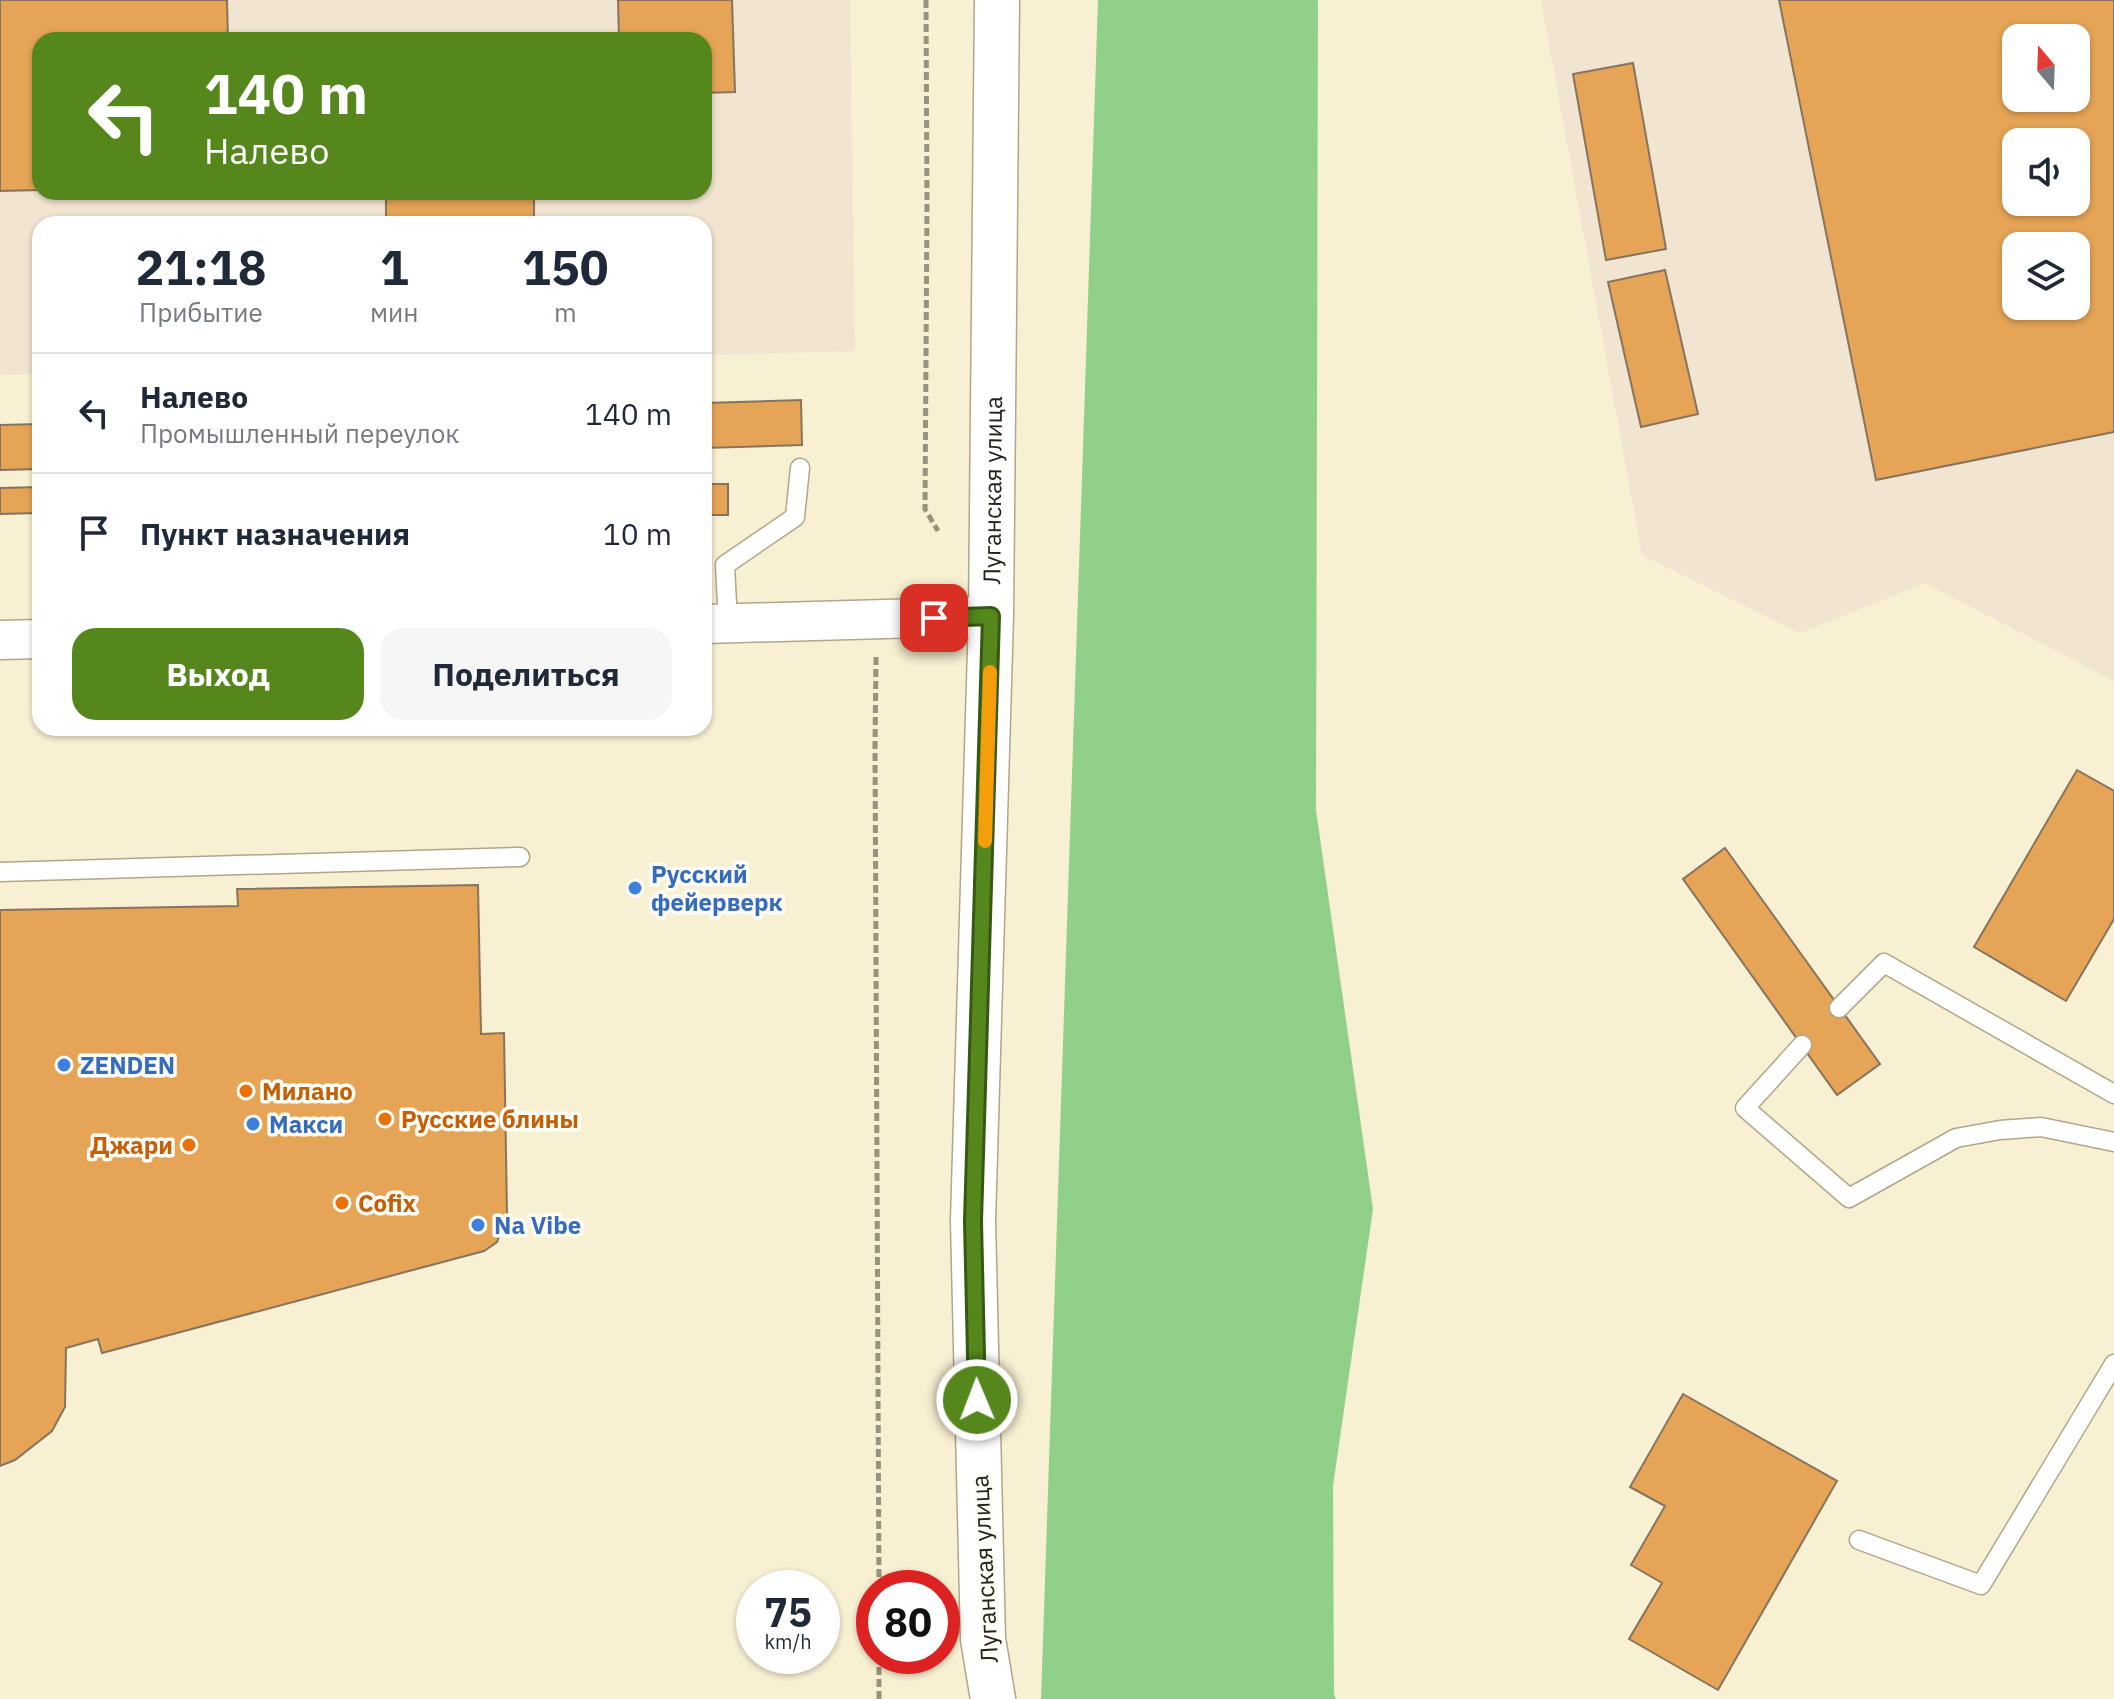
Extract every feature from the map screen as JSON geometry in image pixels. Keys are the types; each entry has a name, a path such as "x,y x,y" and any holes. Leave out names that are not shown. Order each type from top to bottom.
{"highway":[{"name":"Луганская улица","path":"993,1699 983,1639 973,1221 991,616 997,0"},
{"path":"971,1699 983,1639"}],"street":[{"path":"716,624 991,616"},
{"path":"0,640 32,639"}],"lane":[{"path":"716,624 725,565 795,517 800,468"},
{"path":"0,872 520,857"},
{"path":"1839,1008 1884,963 2114,1094"},
{"path":"1802,1045 1745,1108 1849,1198 1956,1138 2041,1127 2114,1142"},
{"path":"1859,1540 1981,1585 2114,1364"}],"path":[{"path":"926,0 925,509 938,531"},
{"path":"877,619 879,1570"},
{"path":"879,1674 879,1699"}],"shaded area":[{"path":"0,0 850,0 855,351 712,355 712,216 32,216 32,374 0,375"},
{"path":"1541,0 2114,0 2114,681 1925,583 1800,633 1642,555"}],"green space":[{"path":"1098,0 1318,0 1316,810 1373,1209 1333,1486 1336,1699 1041,1699"}],"building":[{"path":"0,0 227,0 228,32 32,32 32,190 0,191"},
{"path":"618,0 732,0 735,92 712,93 712,32 619,32"},
{"path":"1779,0 2114,0 2114,432 1876,480"},
{"path":"1633,63 1666,249 1606,260 1573,74"},
{"path":"386,200 534,200 534,216 386,216"},
{"path":"1665,270 1698,414 1641,427 1608,282"},
{"path":"801,400 802,445 712,448 712,403"},
{"path":"32,424 32,469 0,470 0,425"},
{"path":"712,484 728,484 728,515 712,515"},
{"path":"32,487 32,513 0,514 0,488"},
{"path":"2077,770 2114,791 2114,919 2066,1001 1974,947"},
{"path":"1725,848 1880,1064 1837,1095 1683,879"},
{"name":"Макси","path":"478,885 481,1034 504,1033 507,1214 497,1242 484,1251 102,1353 98,1339 66,1348 65,1407 52,1431 15,1460 0,1466 0,910 238,906 237,889"},
{"path":"1683,1394 1837,1481 1718,1690 1629,1639 1662,1583 1631,1565 1665,1506 1630,1487"}],"slow traffic":[{"path":"985,841 990,672"}],"place":[{"name":"Русский фейерверк","path":"635,888"},
{"name":"ZENDEN","path":"64,1065"},
{"name":"Милано","path":"246,1091"},
{"name":"Русские блины","path":"385,1119"},
{"name":"Макси","path":"253,1124"},
{"name":"Джари","path":"189,1145"},
{"name":"Cofix","path":"342,1203"},
{"name":"Na Vibe","path":"478,1225"}],"route":[{"path":"934,618 991,616 973,1221 977,1400"}]}
